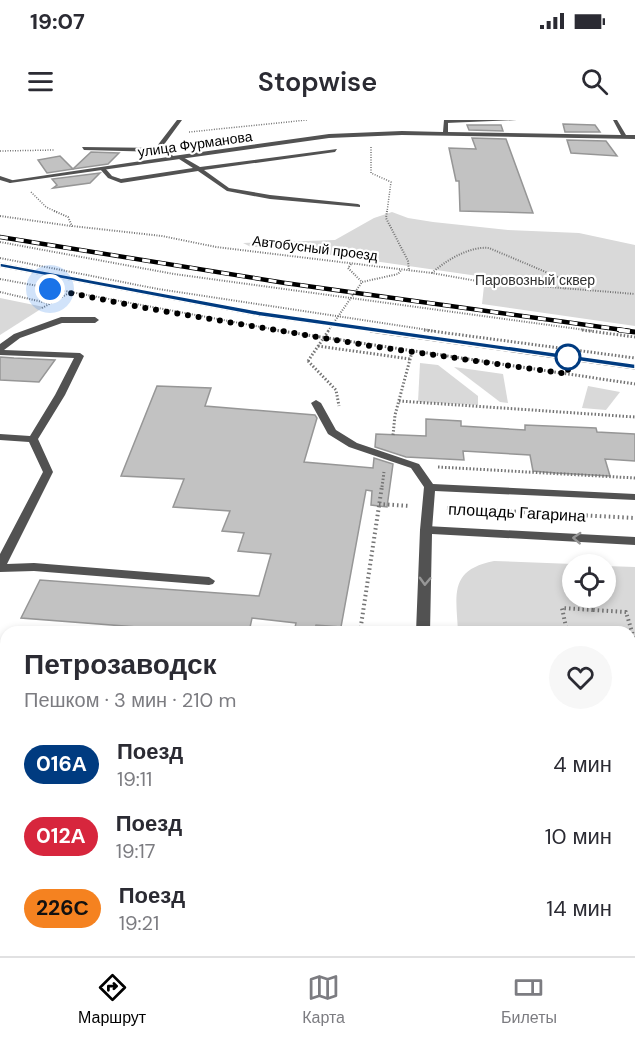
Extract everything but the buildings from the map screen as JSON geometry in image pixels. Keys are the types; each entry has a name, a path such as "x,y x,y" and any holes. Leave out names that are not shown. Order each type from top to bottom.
{"street":[{"path":"162,150 160,146 180,120"},
{"path":"445,134 446,120 515,120"},
{"path":"615,120 624,136"},
{"name":"улица Фурманова","path":"10,181 329,136 402,133 635,137"},
{"path":"84,148 162,150 173,159"},
{"path":"104,169 110,177 121,180 336,150"},
{"path":"181,158 227,189 270,197 358,206"},
{"path":"0,178 10,181"},
{"path":"0,350 17,336 62,320 95,320"},
{"path":"0,350 80,356 60,395 33,439"},
{"path":"316,402 332,432 353,445 415,466 430,487 426,530"},
{"path":"0,437 33,439"},
{"path":"33,439 48,472 0,567 34,567 209,581"},
{"path":"430,487 635,497"},
{"name":"площадь Гагарина","path":"423,626 426,530 635,541"}],"path":[{"path":"170,134 307,120"},
{"path":"402,133 371,144 371,173 391,182 386,218 408,261 409,271"},
{"path":"0,151 54,150"},
{"path":"10,181 33,193 46,207 68,217 72,226"},
{"name":"Автобусный проезд","path":"0,216 139,232 216,247 432,273 477,281 635,294"},
{"path":"0,242 205,279 635,337"},
{"path":"432,273 438,266 481,247 495,250 560,278 565,288"},
{"path":"0,258 110,281 284,310 635,358"},
{"path":"351,264 348,268 362,282"},
{"path":"336,390 308,361 362,282 398,274 401,270"},
{"path":"0,279 145,308 412,352 635,384"},
{"path":"0,292 51,303"},
{"path":"318,346 410,359"},
{"path":"393,435 412,352"},
{"path":"399,401 635,417"},
{"path":"379,504 635,518"},
{"path":"566,626 562,608 626,612 630,626"}],"green space":[{"name":"Паровозный сквер","path":"392,212 408,218 433,222 508,230 579,233 635,245 635,326 482,304 485,277 311,252 292,246 251,247 243,243 335,240 374,218"},
{"path":"0,298 44,307 0,335"},
{"path":"420,363 438,365 478,396 478,405 418,402"},
{"path":"454,367 503,374 508,403 500,402"},
{"path":"588,386 620,392 606,410 582,408"},
{"path":"494,561 562,564 562,608 616,608 616,566 635,567 635,626 458,626 458,586 462,577 479,565"}],"railway":[{"path":"0,237 285,283 630,331"},
{"path":"0,265 259,314 382,331"},
{"path":"371,330 635,367"},
{"path":"619,330 635,332"}],"train":[{"name":"016А","path":"0,265 259,314 635,367"}],"route":[{"path":"50,289 145,308 371,346 568,374 568,357"}]}
